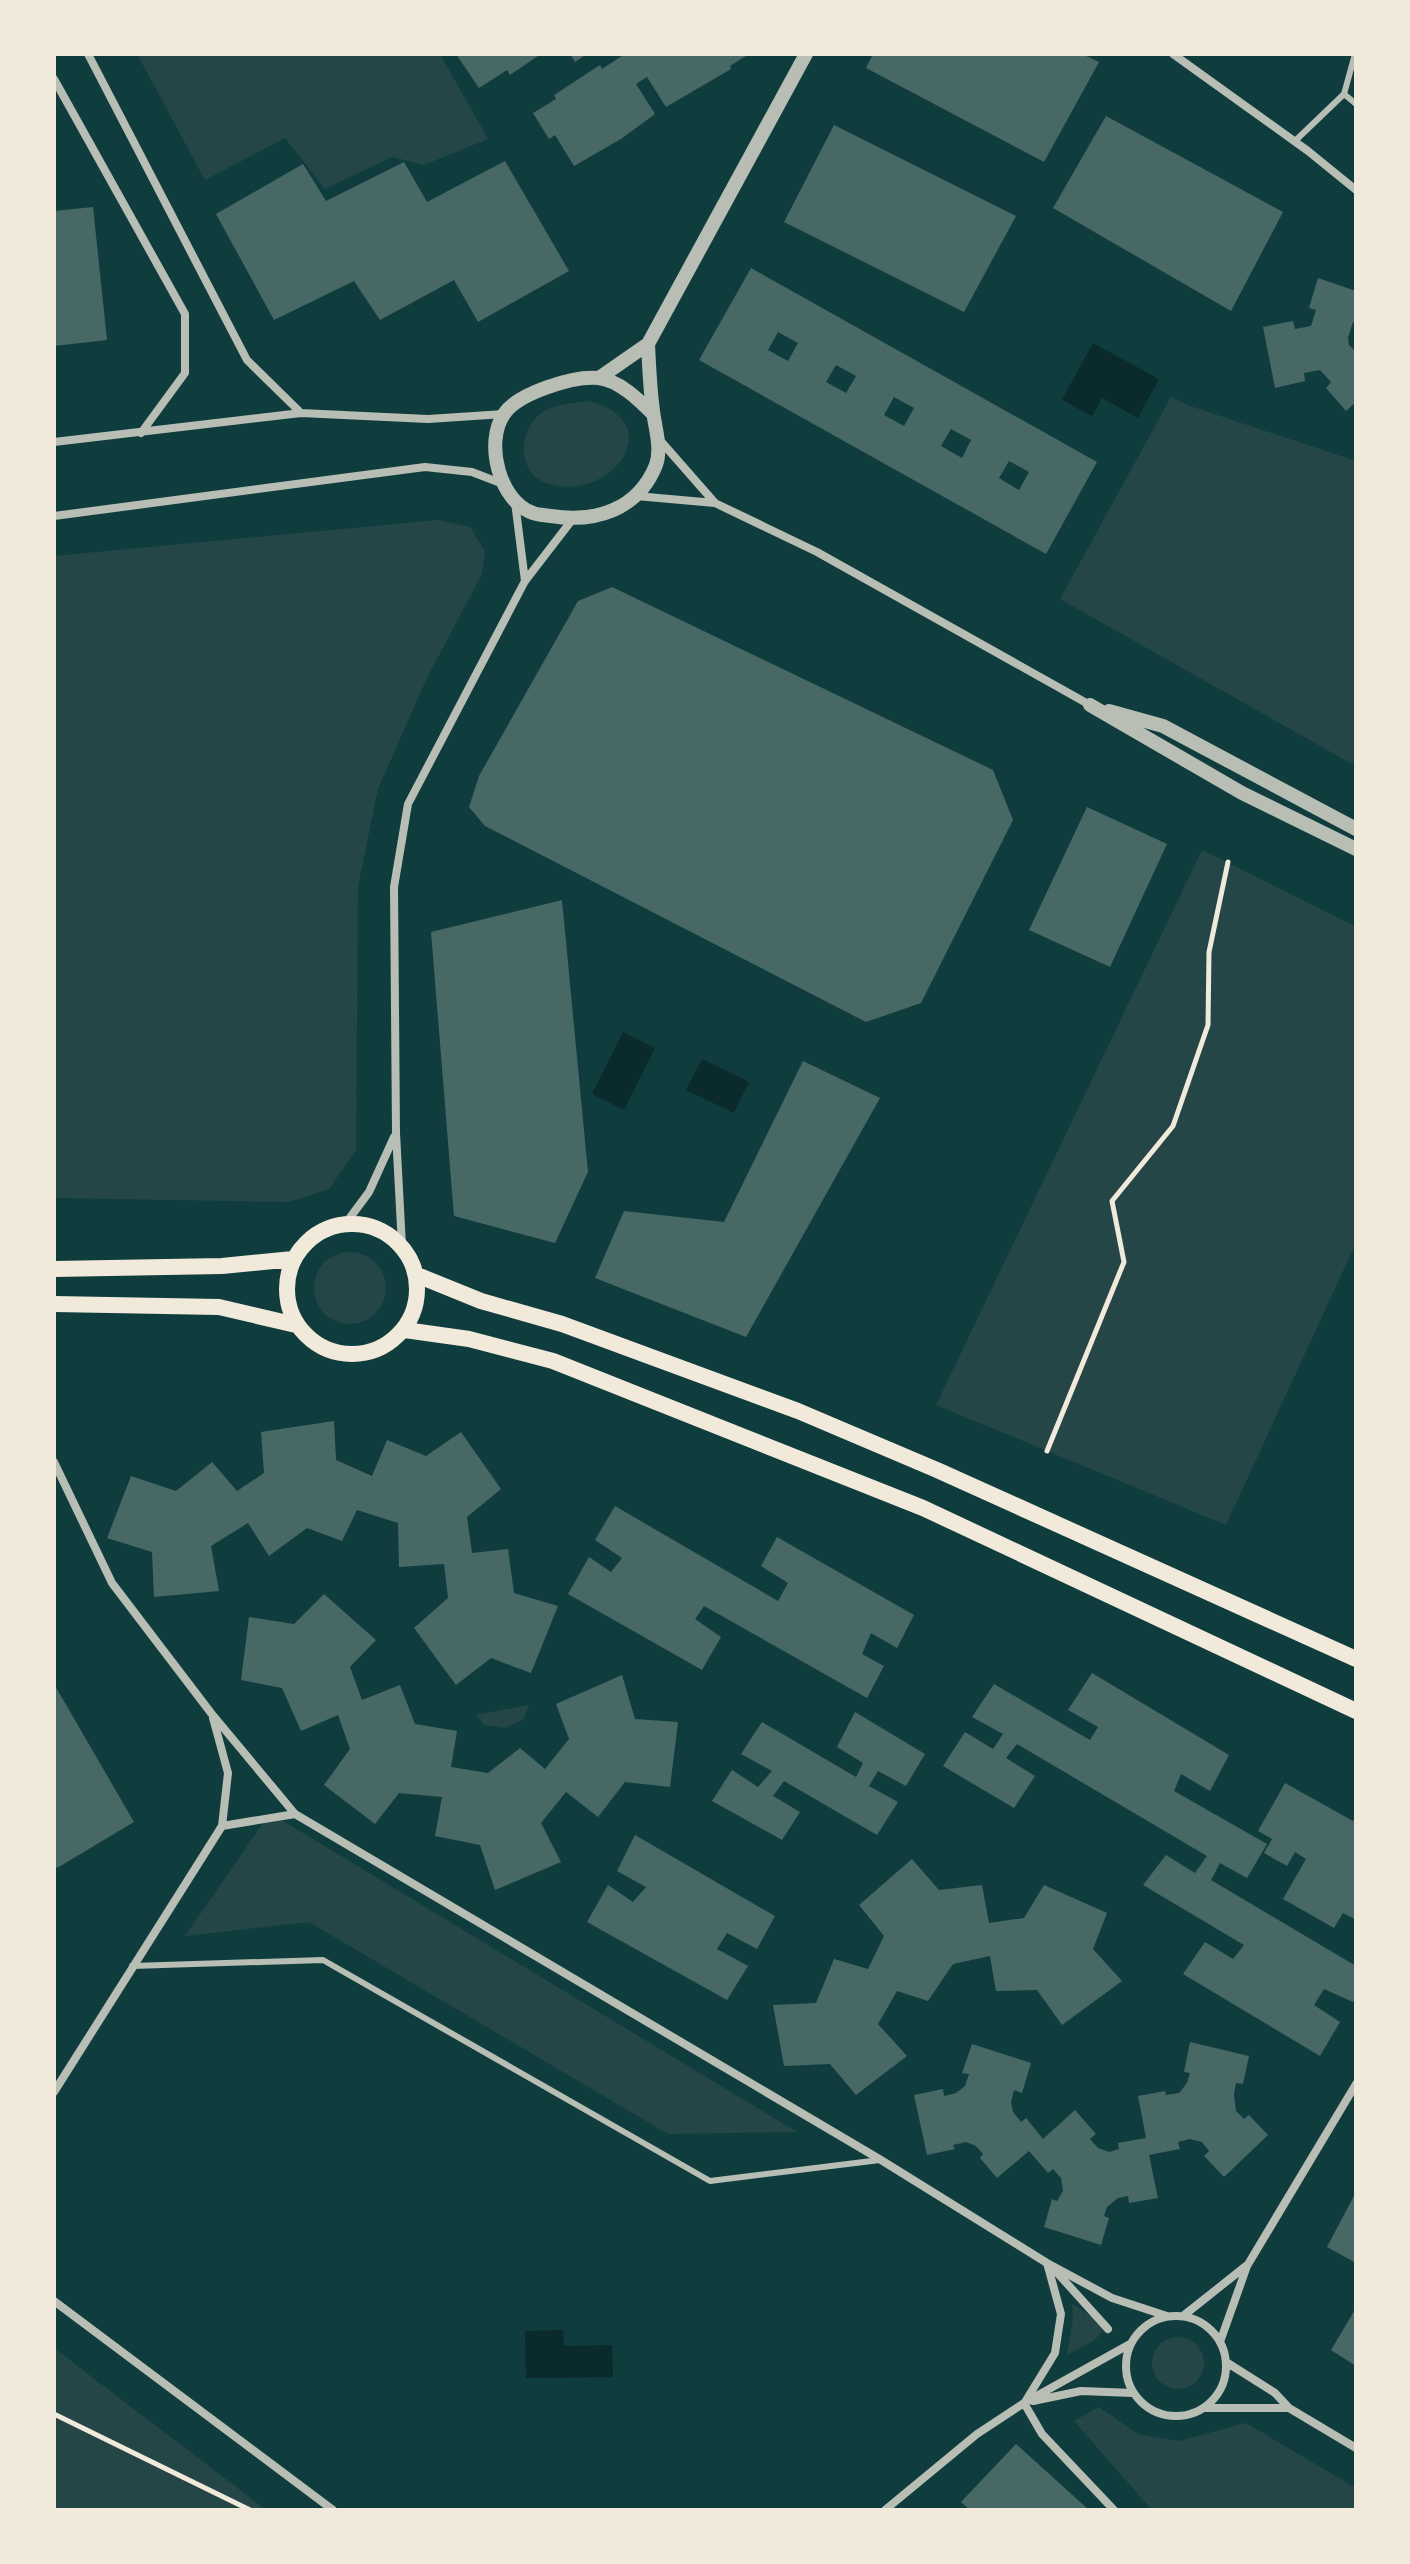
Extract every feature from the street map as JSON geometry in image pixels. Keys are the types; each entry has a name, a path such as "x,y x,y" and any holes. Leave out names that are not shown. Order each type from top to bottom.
{"main road":[{"path":"346,1223 377,1228 402,1246 417,1275 417,1303 405,1330 380,1349 349,1356 319,1347 296,1325 287,1304 286,1281 293,1259 314,1235 346,1223"},
{"path":"54,1269 222,1266 293,1259"},
{"path":"417,1275 481,1301 562,1324 798,1411 952,1476 1356,1659"},
{"path":"58,1308 219,1307 296,1325"},
{"path":"405,1330 469,1339 553,1361 908,1502 1356,1711"}],"street":[{"path":"88,54 247,360 301,413"},
{"path":"648,344 653,414 658,438 656,464 636,496 607,515 572,520 531,513 503,484 495,457 494,438 504,414 522,399 558,383 599,378 648,344 806,54"},
{"path":"1173,54 1295,141 1356,190"},
{"path":"54,79 185,314 185,373 141,433"},
{"path":"599,378 637,398 653,414"},
{"path":"54,442 301,413 428,419 504,414"},
{"path":"658,438 715,503"},
{"path":"54,516 425,467 472,472 503,484"},
{"path":"636,496 715,503 817,552 1242,793 1356,849"},
{"path":"514,498 525,581"},
{"path":"402,1246 396,1133 394,887 408,804 525,581 572,520"},
{"path":"1090,705 1163,726 1356,829"},
{"path":"346,1223 369,1192 396,1133"},
{"path":"54,1462 112,1583 211,1713 295,1814 881,2160 1047,2263 1112,2298 1167,2316"},
{"path":"54,2092 222,1826 228,1773 211,1713"},
{"path":"222,1826 295,1814"},
{"path":"1220,2342 1247,2266 1356,2084"},
{"path":"1047,2263 1108,2329"},
{"path":"1024,2403 1055,2353 1061,2314 1047,2263"},
{"path":"1183,2316 1247,2266"},
{"path":"54,2301 333,2510"},
{"path":"1183,2316 1198,2320 1211,2329 1220,2342 1226,2362 1222,2388 1203,2408 1189,2415 1173,2417 1143,2405 1126,2378 1125,2360 1130,2344 1141,2329 1153,2320 1183,2316"},
{"path":"885,2510 977,2434 1024,2403 1130,2344"},
{"path":"1226,2362 1275,2393 1289,2408 1356,2448"},
{"path":"1024,2403 1081,2391 1133,2393"},
{"path":"1024,2403 1042,2434 1114,2510"},
{"path":"1203,2408 1289,2408"}],"lane":[{"path":"1295,141 1344,94 1355,54"},
{"path":"1344,94 1356,104"},
{"path":"132,1966 323,1960 710,2181 881,2160"}],"path":[{"path":"1047,1451 1124,1262 1112,1201 1173,1126 1208,1025 1209,952 1228,862"},
{"path":"54,2414 250,2510"}],"shaded area":[{"path":"137,54 440,54 488,139 424,165 392,157 325,189 285,138 205,180"},
{"path":"1093,343 1159,379 1138,418 1102,398 1092,416 1062,400"},
{"path":"1171,397 1356,461 1356,754 1352,764 1060,599"},
{"path":"588,401 614,412 627,427 628,444 621,460 607,474 588,484 565,487 542,481 533,475 525,456 526,435 531,425 537,416 550,408"},
{"path":"438,520 470,527 485,551 482,574 426,680 378,789 358,886 356,1150 329,1189 289,1202 54,1198 54,556"},
{"path":"1202,850 1356,927 1356,1243 1226,1525 936,1405"},
{"path":"623,1032 655,1048 624,1110 592,1094"},
{"path":"702,1059 749,1082 734,1113 686,1090"},
{"path":"350,1252 376,1262 386,1288 376,1314 350,1324 324,1314 314,1288 324,1262"},
{"path":"529,1705 523,1720 504,1728 484,1725 476,1715"},
{"path":"270,1813 797,2132 668,2134 309,1922 185,1936"},
{"path":"1072,2304 1096,2320 1101,2331 1091,2342 1067,2355 1073,2319"},
{"path":"563,2330 564,2346 612,2345 613,2377 526,2378 525,2331"},
{"path":"1178,2337 1197,2344 1204,2363 1197,2382 1178,2389 1159,2382 1152,2363 1159,2344"},
{"path":"54,2348 266,2510 54,2510"},
{"path":"1099,2407 1138,2434 1179,2441 1246,2423 1356,2488 1356,2510 1152,2510 1074,2421"}],"building":[{"path":"456,54 541,54 510,75 507,70 479,88"},
{"path":"570,54 587,54 575,62"},
{"path":"625,54 749,54 730,66 731,69 666,107 647,77 636,84 655,114 621,139 574,166 555,135 549,139 533,113 556,99 554,95 600,65 602,69"},
{"path":"873,54 1082,54 1099,62 1044,162 866,68"},
{"path":"1106,116 1283,212 1231,311 1053,208"},
{"path":"834,125 1016,216 964,312 784,222"},
{"path":"505,161 569,271 478,322 454,280 380,320 354,281 274,320 216,214 303,164 326,201 404,162 427,202"},
{"path":"93,207 107,340 54,346 54,211"},
{"path":"751,268 1097,462 1046,554 699,360","holes":["778,332 798,343 788,361 768,350","836,365 856,376 846,393 826,382","894,397 914,408 904,426 884,415","951,429 971,440 962,458 941,446","1009,461 1029,472 1019,490 999,478"]},
{"path":"1318,278 1356,291 1356,323 1353,322 1348,338 1349,345 1356,352 1356,402 1346,411 1326,388 1331,382 1320,370 1304,373 1305,381 1275,388 1263,327 1293,321 1295,329 1311,326 1316,310 1309,308"},
{"path":"612,587 993,770 1013,820 921,1003 866,1022 485,826 469,807 479,776 578,601"},
{"path":"1087,807 1167,844 1110,967 1029,930"},
{"path":"562,900 588,1172 555,1243 454,1216 431,932"},
{"path":"803,1061 880,1098 746,1337 595,1278 624,1211 724,1222"},
{"path":"334,1421 336,1460 372,1476 387,1440 426,1456 461,1432 501,1489 467,1517 472,1553 508,1549 514,1593 558,1606 531,1673 491,1658 456,1685 414,1628 448,1598 444,1564 399,1567 398,1523 357,1510 342,1541 307,1528 269,1556 248,1523 211,1546 219,1591 154,1597 152,1552 107,1538 131,1476 176,1491 212,1462 237,1491 264,1473 261,1432"},
{"path":"615,1506 778,1601 788,1583 761,1566 777,1537 914,1615 897,1648 871,1633 862,1654 884,1666 867,1698 704,1606 695,1619 721,1637 702,1670 568,1594 589,1557 611,1572 622,1558 595,1540"},
{"path":"324,1594 376,1640 350,1667 362,1700 400,1685 415,1724 457,1731 451,1767 488,1773 520,1748 545,1769 569,1739 556,1704 622,1675 635,1719 678,1722 670,1787 625,1782 598,1817 566,1792 541,1823 561,1862 495,1890 480,1845 435,1836 442,1797 399,1793 375,1824 324,1785 350,1749 338,1715 301,1731 282,1688 241,1680 249,1617 294,1624"},
{"path":"1092,1673 1229,1755 1210,1791 1181,1774 1174,1791 1267,1844 1247,1878 1220,1863 1211,1880 1356,1966 1356,1996 1353,2002 1324,1989 1314,2005 1340,2022 1320,2056 1183,1974 1205,1942 1233,1959 1244,1945 1143,1885 1166,1855 1195,1873 1207,1856 1017,1744 1006,1758 1035,1776 1014,1808 943,1766 965,1732 993,1749 1003,1734 972,1717 994,1684 1090,1740 1098,1727 1068,1710"},
{"path":"54,1684 134,1822 57,1868 54,1863"},
{"path":"855,1712 925,1754 906,1786 878,1771 869,1786 898,1802 877,1835 784,1781 773,1796 800,1812 782,1840 712,1801 732,1770 758,1787 772,1771 741,1754 762,1722 856,1777 863,1763 837,1747"},
{"path":"1285,1783 1353,1821 1356,1815 1356,1920 1343,1913 1334,1928 1283,1899 1306,1859 1295,1852 1287,1866 1264,1853 1272,1839 1258,1831"},
{"path":"635,1835 775,1916 757,1949 727,1933 717,1949 748,1966 727,2000 587,1922 608,1885 633,1902 646,1887 617,1871"},
{"path":"912,1859 939,1890 982,1885 989,1923 1024,1918 1044,1885 1107,1913 1093,1949 1122,1981 1062,2025 1037,1990 996,1991 990,1956 953,1964 928,2001 897,1991 878,2024 907,2056 856,2095 830,2064 784,2066 773,2005 816,2003 834,1959 868,1969 884,1936 859,1905"},
{"path":"1190,2042 1249,2056 1243,2084 1236,2083 1236,2111 1244,2119 1249,2115 1268,2135 1224,2177 1204,2156 1209,2151 1202,2142 1190,2139 1178,2142 1180,2149 1149,2155 1158,2198 1129,2203 1128,2196 1118,2198 1107,2207 1104,2216 1109,2218 1101,2245 1044,2227 1052,2199 1057,2201 1063,2191 1061,2178 1053,2169 1048,2173 1029,2151 997,2178 980,2158 983,2154 976,2146 966,2142 953,2145 955,2149 927,2155 914,2095 943,2089 944,2096 956,2093 965,2086 969,2074 962,2073 972,2044 1031,2063 1022,2093 1014,2090 1011,2102 1013,2112 1021,2122 1026,2118 1043,2139 1075,2110 1096,2134 1090,2139 1098,2148 1109,2152 1119,2149 1118,2143 1146,2138 1138,2096 1165,2091 1166,2095 1179,2093 1187,2083 1190,2073 1184,2072"},
{"path":"1356,2192 1356,2263 1327,2247"},
{"path":"1356,2308 1356,2366 1331,2350"},
{"path":"1016,2444 1089,2510 970,2510 961,2502"}]}
